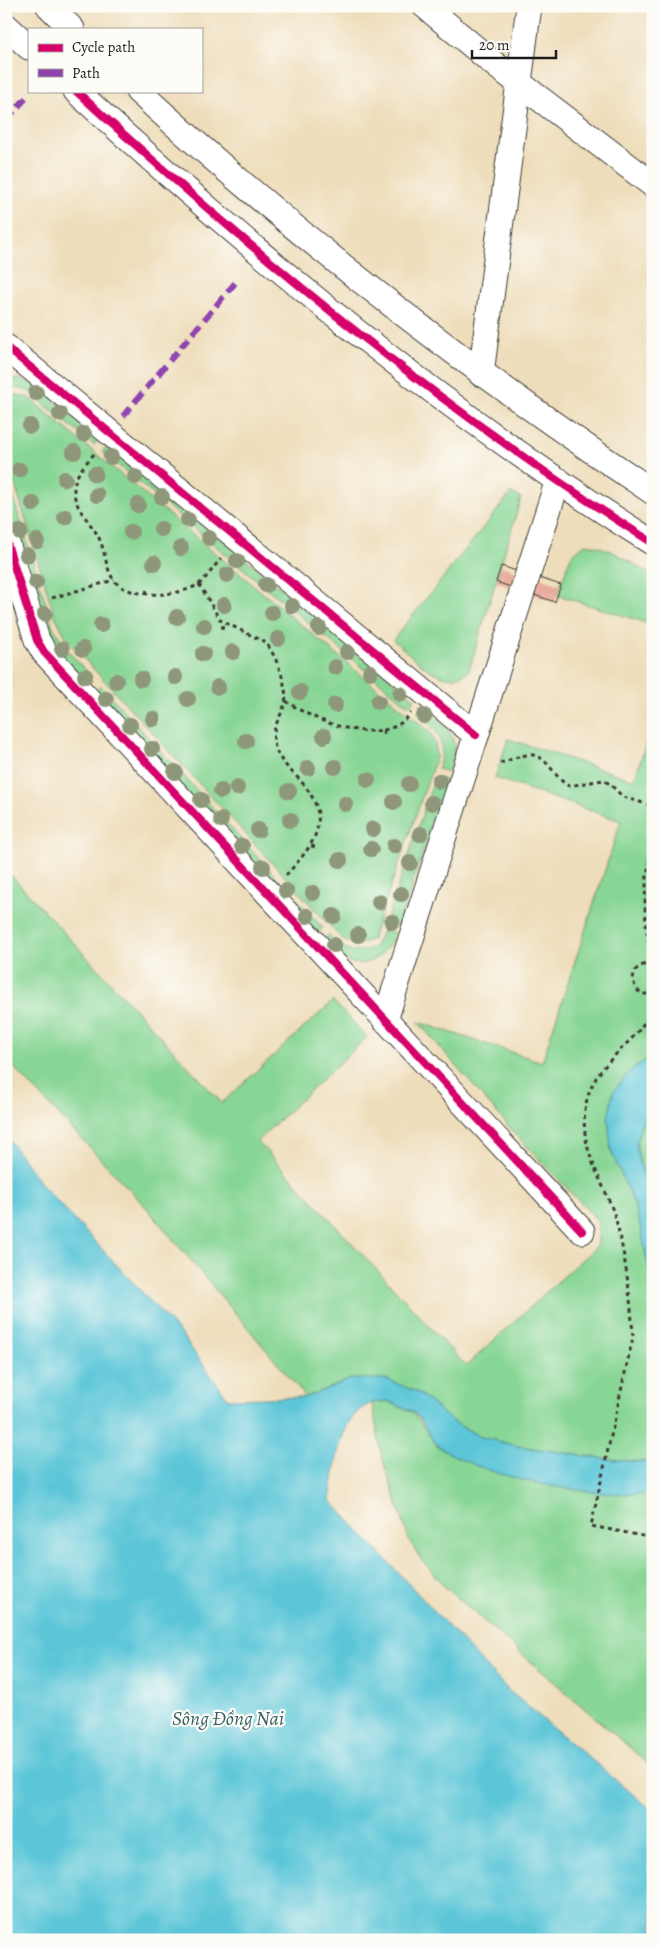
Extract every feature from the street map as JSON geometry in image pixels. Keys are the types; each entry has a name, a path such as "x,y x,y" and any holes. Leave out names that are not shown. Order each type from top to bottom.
{"street":[{"path":"49,6 71,28"},
{"path":"425,6 519,83 653,185"},
{"path":"481,374 528,6"},
{"path":"6,26 28,47"},
{"path":"77,92 194,198 312,298 523,456 653,543"},
{"path":"139,92 294,228 481,374 653,492"},
{"path":"6,347 476,735"},
{"path":"6,368 28,369 39,374"},
{"path":"385,1020 558,480"},
{"path":"6,540 37,640 44,652 582,1230"}],"path":[{"path":"96,451 77,477 74,496 106,548 114,580 138,594 173,593 200,584 224,555"},
{"path":"69,497 74,496"},
{"path":"46,600 114,580"},
{"path":"200,584 215,614 224,623 257,637 270,648 278,665 286,701 271,732 274,745 279,756 309,790 318,816 317,832 311,846 282,880"},
{"path":"146,594 147,588"},
{"path":"222,629 224,623"},
{"path":"286,701 299,710 327,722 365,731 396,727 412,712"},
{"path":"383,730 385,736"},
{"path":"500,763 529,754 536,755 544,759 555,775 569,786 603,780 623,797 653,806"},
{"path":"653,844 644,887 644,921 653,963 640,965 636,968 633,976 636,989 642,994 653,994"},
{"path":"311,846 316,847"},
{"path":"646,934 653,935"},
{"path":"653,1001 645,1020 594,1078 586,1105 585,1135 589,1157 608,1195 617,1225 631,1312 632,1337 630,1356 591,1526 653,1538"},
{"path":"645,1020 653,1022"}],"green space":[{"path":"19,379 34,384 100,438 94,445 28,391 18,388 6,390 6,381"},
{"path":"13,394 29,398 431,733 435,744 436,758 372,939 359,945 344,941 68,641 54,614 6,455 6,396"},
{"path":"108,445 415,699 409,706 102,452"},
{"path":"6,474 53,627 68,651 92,677 85,683 52,645 42,623 6,507"},
{"path":"511,493 521,498 469,670 459,676 439,675 419,663 393,640"},
{"path":"585,544 594,545 612,552 653,576 653,625 557,595 571,556"},
{"path":"101,686 323,928 315,934 94,692"},
{"path":"423,706 440,720 451,734 454,750 449,772 438,769 441,759 441,743 435,731 417,712"},
{"path":"653,723 653,1055 629,1072 611,1151 634,1204 653,1290 653,1459 644,1462 606,1459 518,1446 481,1437 453,1422 419,1393 351,1379 306,1397 145,1206 6,1059 6,870 222,1103 333,1001 367,1037 257,1141 466,1366 598,1245 598,1221 518,1137 418,1022 542,1062 621,821 495,778 508,739 634,780"},
{"path":"435,777 447,781 398,926 386,922"},
{"path":"384,930 395,933 387,948 375,959 359,964 343,959 322,941 329,935 344,948 355,951 367,950 374,947"},
{"path":"653,1107 653,1199 639,1160 637,1140 639,1130 648,1112"},
{"path":"387,1401 413,1413 438,1447 611,1493 653,1493 653,1768 445,1587 421,1559 409,1540 382,1457 372,1403"}],"water":[{"path":"653,1055 653,1107 641,1125 636,1146 639,1162 653,1199 653,1290 634,1204 611,1151 608,1118 613,1092 629,1072"},
{"name":"Sông Đồng Nai","path":"6,1136 42,1185 180,1333 228,1399 306,1397 351,1379 386,1379 419,1393 453,1422 481,1437 518,1446 606,1459 644,1462 653,1459 653,1493 603,1493 543,1484 485,1469 461,1459 437,1445 421,1420 413,1412 385,1401 369,1404 357,1412 349,1424 342,1438 338,1454 330,1500 508,1690 653,1811 653,1940 6,1940"}],"building":[{"path":"501,566 561,585 555,602 496,582"}],"marked path":[{"path":"6,120 26,98"},
{"path":"123,416 235,283"}],"cycle path":[{"path":"77,92 213,213 354,330 501,441 653,543"},
{"path":"6,347 476,735"},
{"path":"6,540 37,640 44,652 582,1231"}]}
